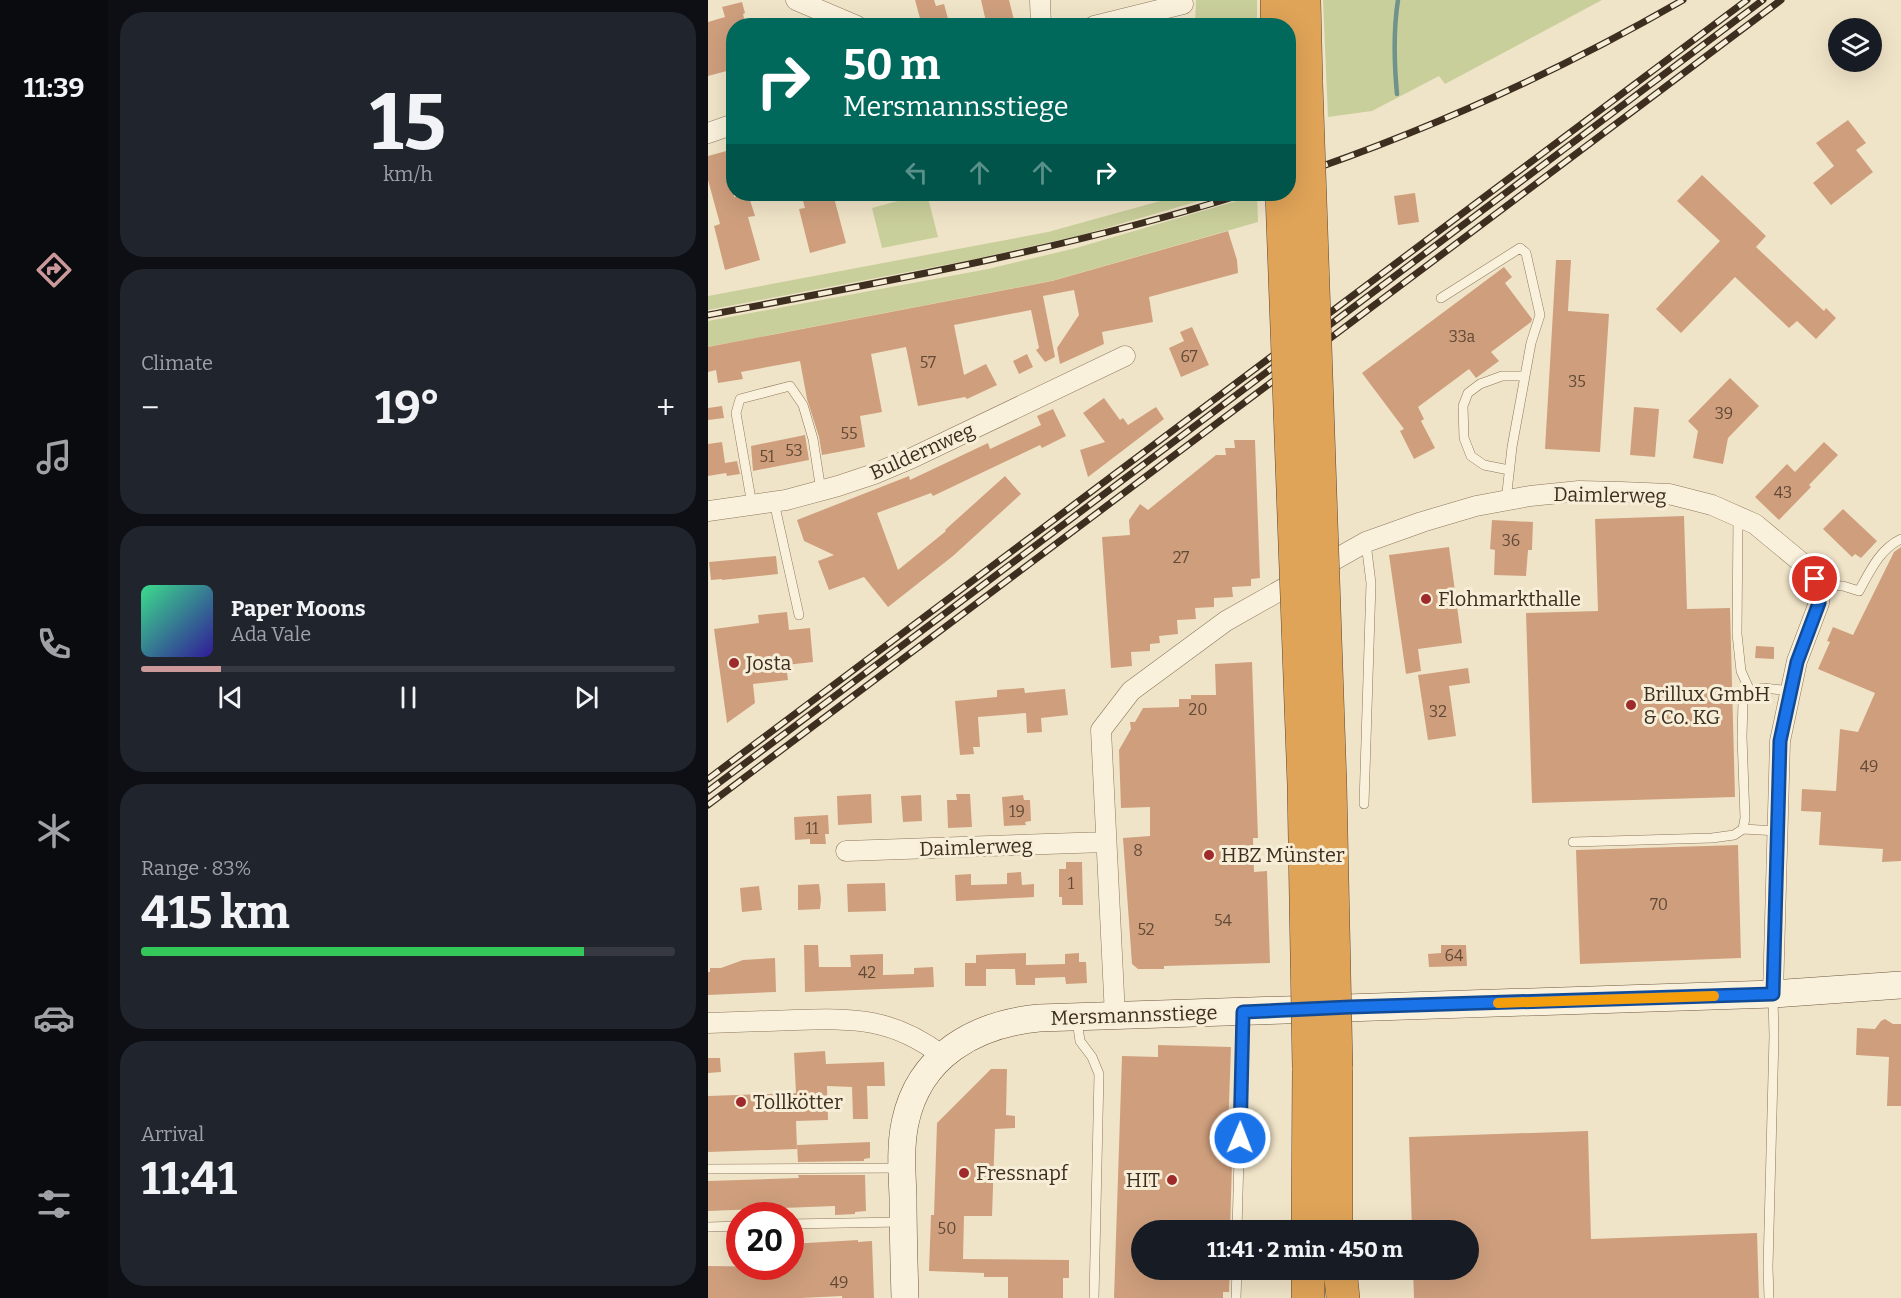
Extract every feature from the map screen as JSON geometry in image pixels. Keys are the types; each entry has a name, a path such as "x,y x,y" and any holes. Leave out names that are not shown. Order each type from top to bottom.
{"highway":[{"path":"1276,0 1277,18"},
{"path":"1304,0 1330,784 1322,1067 1309,1220"},
{"path":"1282,201 1304,785 1322,1067 1335,1220"},
{"path":"1308,1280 1308,1298"},
{"path":"1335,1298 1337,1280"},
{"path":"1340,1280 1343,1298"}],"street":[{"path":"796,0 819,18"},
{"path":"1040,0 1041,18"},
{"path":"1126,18 1183,4"},
{"path":"708,133 726,127"},
{"name":"Buldernweg","path":"708,511 774,502 874,474 1125,356"},
{"name":"Daimlerweg","path":"1115,1016 1101,730 1131,691 1226,621 1366,542 1476,506 1530,496 1579,491 1669,494 1712,505 1755,524 1807,567 1817,585"},
{"path":"1773,994 1780,741 1797,662 1819,603 1817,585"},
{"name":"Daimlerweg","path":"846,851 1106,842"},
{"name":"Mersmannsstiege","path":"905,1298 902,1168 904,1131 912,1102 922,1082 943,1056 967,1038 997,1025 1039,1018 1773,994 1901,985"},
{"path":"708,1023 830,1019 865,1021 898,1029 943,1056"}],"lane":[{"path":"1441,298 1520,248 1526,253 1540,315 1531,343 1509,470 1506,501"},
{"path":"1509,470 1484,465 1471,456 1464,438 1463,406 1468,393 1480,384 1502,376 1525,376"},
{"path":"752,506 736,413 740,399 790,386 802,405 813,439 821,490"},
{"path":"774,502 799,615"},
{"path":"1738,517 1737,634 1741,671 1750,691"},
{"path":"1817,585 1843,586 1858,591 1875,562 1901,539"},
{"path":"1364,804 1371,583 1366,542"},
{"path":"1743,829 1745,818 1743,701 1750,691 1763,688 1791,691"},
{"path":"1573,842 1712,838 1734,835 1743,829 1777,831"},
{"path":"1769,1298 1773,994"},
{"path":"1238,1220 1243,1012"},
{"path":"1077,1017 1080,1041 1092,1057 1099,1074 1094,1298"},
{"path":"708,1169 902,1168"},
{"path":"804,1224 903,1222"},
{"path":"708,1227 726,1226"},
{"path":"1236,1280 1236,1298"}],"green space":[{"path":"1196,0 1257,0 1257,18 1195,18"},
{"path":"1323,0 1602,0 1445,84 1439,76 1372,111 1328,117"},
{"path":"898,201 929,201 938,237 882,248 872,208"},
{"path":"1160,201 1199,201 1082,235 971,260 708,310 708,296 1048,232"},
{"path":"1237,201 1257,201 1258,222 1051,281 708,347 708,321 988,269 1076,248"}],"building":[{"path":"915,0 934,0 936,6 944,4 948,18 920,18"},
{"path":"981,0 1009,0 1014,18 985,18"},
{"path":"742,2 744,18 726,18 726,71 708,76 708,22 725,17 722,7"},
{"path":"1848,120 1866,143 1856,150 1873,172 1831,205 1813,183 1834,166 1816,143"},
{"path":"726,151 726,201 750,201 755,216 748,217 760,260 725,270 714,226 720,224 708,180 708,156"},
{"path":"1702,175 1766,236 1756,247 1824,311 1826,308 1836,318 1816,339 1797,321 1789,328 1735,277 1681,333 1656,309 1720,241 1677,201"},
{"path":"1415,193 1419,222 1398,225 1394,196"},
{"path":"803,201 835,201 846,243 810,253 799,209 805,208"},
{"path":"1228,231 1237,260 1238,273 1149,297 1153,322 1102,332 1104,344 1060,364 1057,348 1079,315 1074,290 1043,296 1055,357 1045,362 1036,350 1039,348 1031,310 954,325 964,375 986,364 997,385 967,399 965,397 918,406 906,347 871,354 882,412 860,416 865,447 822,455 807,399 800,361 741,372 743,379 718,383 716,370 708,372 708,347 1052,281"},
{"path":"1556,260 1571,260 1568,311 1609,314 1600,452 1545,449"},
{"path":"1504,267 1512,277 1505,283 1532,319 1531,322 1491,352 1499,361 1476,378 1469,369 1418,407 1424,419 1421,421 1435,448 1414,459 1400,431 1404,429 1362,373"},
{"path":"1192,327 1209,365 1181,377 1169,348 1184,341 1180,332"},
{"path":"1027,354 1033,367 1019,374 1013,361"},
{"path":"1730,378 1759,406 1728,438 1723,464 1693,458 1698,431 1688,421"},
{"path":"1104,398 1120,420 1123,418 1128,425 1156,407 1164,419 1088,477 1080,450 1105,442 1083,413"},
{"path":"722,406 724,418 708,420 708,408"},
{"path":"1634,407 1659,409 1655,457 1630,455"},
{"path":"1053,409 1066,436 1042,448 1040,445 933,496 931,493 877,513 898,570 946,531 1005,476 1021,494 953,556 888,607 864,577 829,590 818,561 834,555 804,541 797,520 909,476 910,480 988,443 990,449 1041,425 1037,416"},
{"path":"805,435 809,460 753,471 751,446"},
{"path":"1234,440 1255,440 1260,578 1251,579 1251,586 1232,587 1233,597 1214,598 1214,607 1195,608 1196,619 1177,620 1178,634 1159,636 1160,643 1150,644 1150,651 1131,652 1132,666 1111,668 1102,537 1130,535 1129,520 1140,504 1148,510 1216,455 1226,455 1225,448 1235,448"},
{"path":"722,442 725,463 737,461 740,474 727,476 726,473 708,476 708,444"},
{"path":"1824,442 1838,455 1779,520 1755,497 1787,464 1795,472"},
{"path":"1843,509 1877,541 1861,558 1855,554 1852,557 1823,529"},
{"name":"Brillux GmbH & Co. KG","path":"1684,516 1687,609 1730,608 1735,797 1532,803 1526,613 1598,611 1595,519"},
{"path":"1492,520 1533,522 1532,550 1528,550 1526,576 1494,575 1495,550 1490,549"},
{"name":"Flohmarkthalle","path":"1449,547 1462,643 1418,649 1421,671 1406,674 1389,555"},
{"path":"1901,547 1901,861 1882,862 1883,849 1819,845 1821,812 1801,811 1802,789 1836,791 1840,729 1858,732 1875,693 1818,669 1830,642 1827,641 1833,627 1853,635 1894,552"},
{"path":"776,556 778,574 711,580 709,562"},
{"path":"787,612 789,630 810,628 813,662 786,665 788,680 753,684 755,703 727,723 714,629 759,623 758,615"},
{"path":"1756,646 1774,647 1774,659 1755,658"},
{"path":"1252,662 1258,838 1253,838 1254,872 1267,871 1270,963 1164,966 1164,969 1138,969 1132,964 1123,838 1150,836 1150,807 1121,808 1119,750 1131,729 1130,722 1135,722 1143,708 1179,707 1179,699 1191,699 1191,695 1216,695 1215,664"},
{"path":"1468,668 1470,683 1449,686 1456,736 1428,740 1418,675"},
{"path":"1024,688 1025,693 1065,689 1068,715 1041,718 1042,732 1027,733 1026,713 978,717 980,747 973,747 974,754 960,755 955,701 997,697 997,690"},
{"path":"871,794 872,823 838,825 837,796"},
{"path":"956,794 970,794 972,827 948,828 947,800 957,800"},
{"path":"921,795 922,821 903,822 901,796"},
{"path":"1023,795 1024,800 1030,800 1031,821 1025,822 1026,825 1004,826 1002,797"},
{"path":"828,815 829,834 825,834 826,844 810,844 810,839 795,840 794,817"},
{"path":"1738,845 1741,958 1580,964 1576,850"},
{"path":"1066,862 1082,862 1083,905 1062,905 1062,897 1059,897 1059,869 1066,869"},
{"path":"1021,872 1022,885 1034,884 1034,897 956,901 955,875 971,874 971,885 1007,884 1007,873"},
{"path":"885,883 886,911 848,912 847,884"},
{"path":"819,884 820,909 798,910 798,885"},
{"path":"759,886 762,910 742,912 740,888"},
{"path":"804,945 818,945 819,967 851,967 850,955 883,954 883,975 914,974 914,968 933,967 934,987 805,992"},
{"path":"1441,945 1466,945 1467,966 1429,967 1428,954 1441,953"},
{"path":"1026,953 1026,965 1065,964 1065,954 1079,953 1079,962 1086,962 1087,983 1066,984 1065,977 1035,978 1035,985 1016,985 1015,969 986,969 986,986 965,986 965,963 976,963 976,955"},
{"path":"775,958 776,992 708,995 710,968 721,968 743,960"},
{"path":"1885,1019 1893,1024 1901,1024 1901,1106 1887,1106 1889,1057 1856,1055 1857,1028 1875,1029"},
{"name":"HIT","path":"1158,1045 1231,1047 1228,1131 1233,1131 1230,1220 1131,1220 1131,1280 1230,1280 1229,1292 1223,1292 1223,1298 1114,1298 1122,1056 1158,1057"},
{"path":"825,1051 826,1064 884,1062 885,1086 867,1086 868,1119 853,1119 852,1087 827,1086 828,1120 796,1121 797,1149 708,1152 708,1096 796,1093 794,1053"},
{"path":"708,1058 720,1058 721,1072 708,1073"},
{"path":"991,1069 1007,1069 1006,1115 1015,1116 1015,1128 995,1129 992,1216 964,1216 963,1259 1069,1260 1069,1278 1063,1278 1063,1298 1008,1298 1008,1277 984,1277 984,1273 929,1271 931,1215 934,1215 937,1123"},
{"path":"1588,1131 1591,1239 1757,1233 1759,1298 1414,1298 1413,1280 1479,1280 1479,1220 1412,1220 1409,1137"},
{"path":"870,1142 870,1158 864,1161 798,1162 797,1145"},
{"path":"798,1175 865,1175 866,1211 835,1215 835,1206 804,1207 804,1202 726,1202 726,1210 708,1211 708,1181 799,1178"},
{"path":"872,1241 874,1298 842,1298 842,1296 708,1298 708,1266 726,1266 726,1280 804,1280 804,1243"}],"waterway":[{"path":"1397,94 1394,47 1398,0"}],"railway":[{"path":"1296,175 1390,141 1490,99 1588,52 1683,0"},
{"path":"708,779 1747,0"},
{"path":"708,791 1763,0"},
{"path":"708,805 1781,0"},
{"path":"708,315 977,262 1111,231 1220,201"}],"slow traffic":[{"path":"1498,1003 1714,996"}],"place":[{"name":"Flohmarkthalle","path":"1426,599"},
{"name":"Josta","path":"734,663"},
{"name":"Brillux GmbH & Co. KG","path":"1631,705"},
{"name":"HBZ Münster","path":"1209,855"},
{"name":"Tollkötter","path":"741,1102"},
{"name":"Fressnapf","path":"964,1173"},
{"name":"HIT","path":"1172,1180"}],"route":[{"path":"1240,1138 1243,1012 1773,994 1780,741 1797,662 1819,603 1819,592 1815,579"}]}
